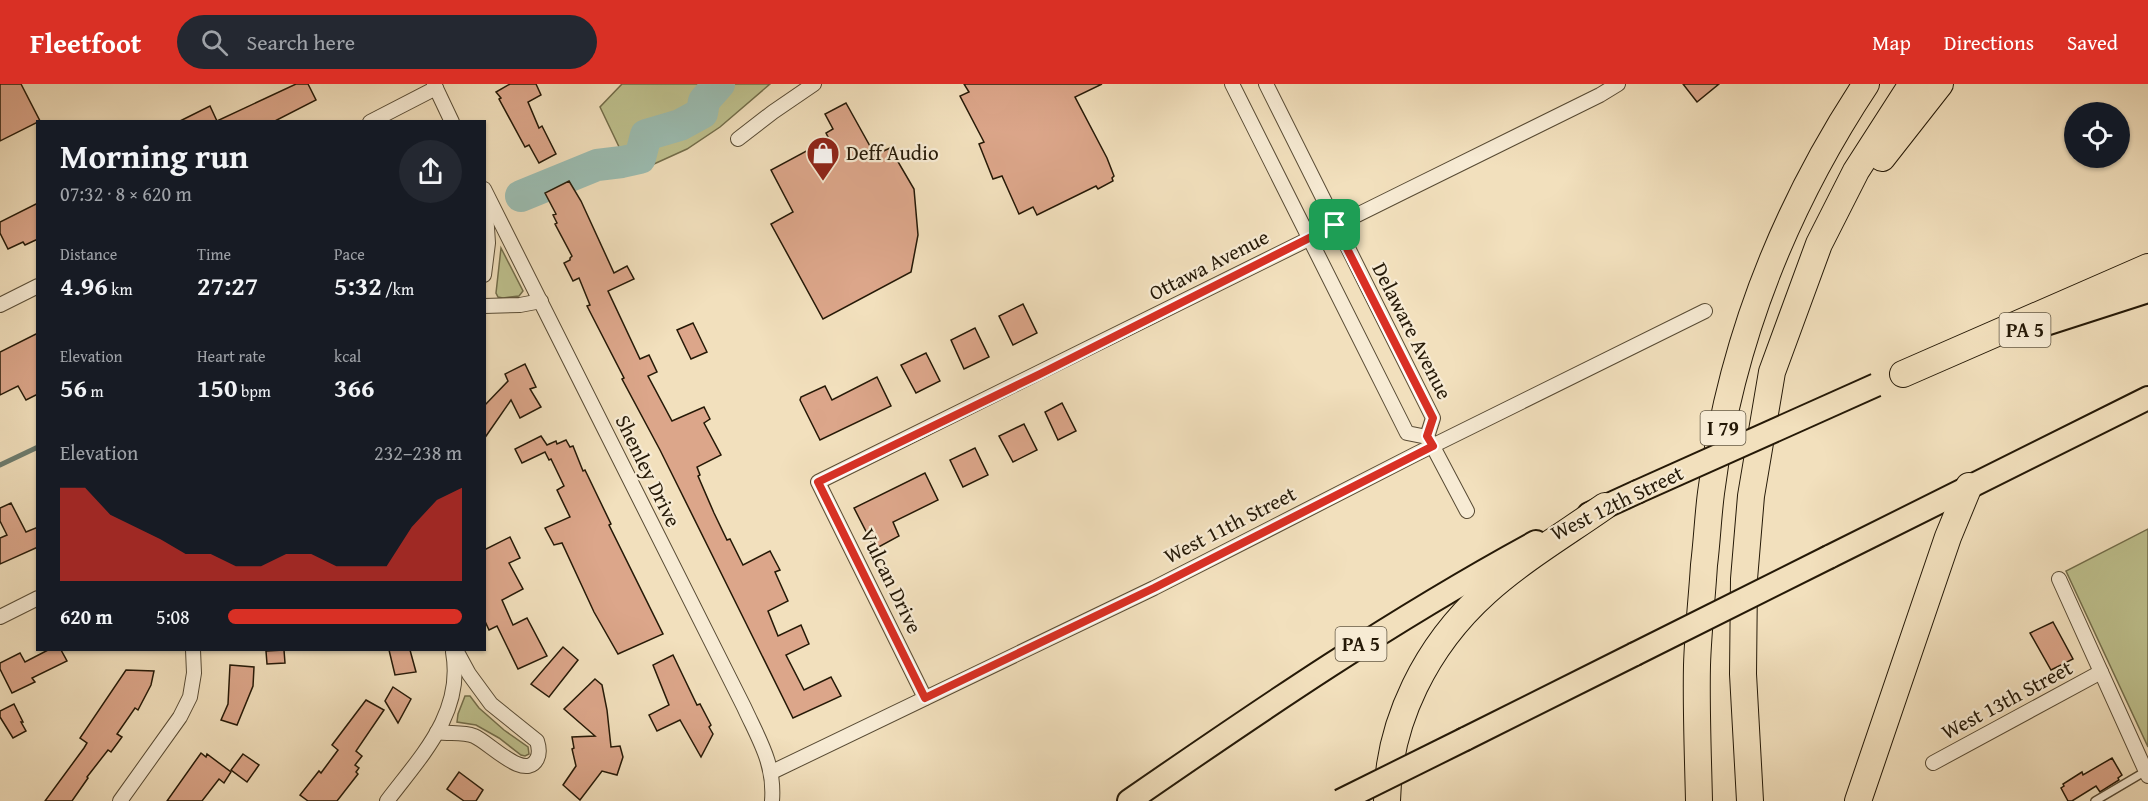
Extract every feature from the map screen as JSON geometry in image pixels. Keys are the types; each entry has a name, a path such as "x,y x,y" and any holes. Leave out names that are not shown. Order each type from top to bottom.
{"highway":[{"name":"I 79","path":"1700,801 1698,652 1711,492 1727,407 1748,327 1764,279 1788,220 1813,169 1866,84"},
{"name":"I 79","path":"1750,801 1743,674 1744,579 1751,496 1772,372 1819,244 1856,171 1912,84"},
{"path":"1788,329 1858,195 1894,140 1940,84"},
{"path":"1903,374 2148,267"},
{"path":"1858,801 1948,537 1969,486"},
{"path":"1387,801 1387,778 1397,728 1406,704 1438,646 1467,611 1505,576 1605,506"}],"main road":[{"name":"West 12th Street","path":"1129,801 1274,700 1380,632 1492,566 1605,506 1903,374 1996,340 2148,291"},
{"path":"1340,801 2148,398"}],"street":[{"path":"738,139 814,84"},
{"path":"1232,84 1407,433 1430,441"},
{"name":"Delaware Avenue","path":"1266,84 1433,418 1430,441 1467,511"},
{"name":"Ottawa Avenue","path":"818,482 1040,374 1618,84"},
{"path":"374,120 435,86 451,120"},
{"name":"Shenley Drive","path":"486,193 744,707 768,758 772,772"},
{"path":"486,220 488,243 486,259"},
{"path":"0,305 36,287"},
{"path":"486,306 513,306 541,301"},
{"name":"West 11th Street","path":"772,772 1154,588 1430,441 1705,311"},
{"name":"Vulcan Drive","path":"818,482 925,698"},
{"path":"2058,579 2145,765"},
{"path":"0,617 36,599"},
{"path":"120,801 180,717 190,697 194,673 193,651"},
{"path":"387,801 446,716 452,697 455,674 454,651"},
{"path":"437,732 476,737 519,766 531,765 539,756 537,741 491,704 455,651"},
{"name":"West 13th Street","path":"1933,764 2101,672"},
{"path":"772,772 772,801"}],"lane":[{"path":"2095,801 2145,765"}],"green space":[{"path":"622,84 770,84 720,127 687,149 632,174 600,107"},
{"path":"501,248 523,291 519,296 503,298 498,297 496,293"},
{"path":"2148,529 2148,747 2066,571"},
{"path":"465,696 470,696 479,708 504,730 528,747 529,754 521,755 499,738 476,725 457,722"}],"building":[{"path":"0,84 21,84 39,120 0,141"},
{"path":"296,84 308,84 316,100 277,120 219,120"},
{"path":"510,84 536,84 541,95 528,102 539,128 542,126 556,154 539,163 529,145 525,147 496,92"},
{"path":"964,84 1102,84 1075,97 1107,158 1114,176 1113,181 1098,189 1096,186 1037,215 1033,207 1019,214 1002,176 993,179 979,144 984,142 960,96 969,92"},
{"path":"1683,84 1719,84 1697,102"},
{"path":"846,103 875,155 890,148 914,189 918,235 911,272 823,319 771,224 793,212 771,170 829,139 826,133 833,129 825,114"},
{"path":"210,106 217,120 182,120"},
{"path":"569,181 581,201 614,273 627,266 634,279 608,291 640,359 649,355 657,372 648,376 672,421 704,407 710,419 704,423 721,455 697,467 700,475 698,476 727,540 730,539 743,565 770,551 780,570 775,572 788,601 768,611 778,636 801,625 809,644 786,655 804,690 831,677 841,696 793,718 660,450 622,379 624,378 587,306 590,305 579,278 573,281 564,263 572,256 555,224 557,223 553,215 556,214 545,193"},
{"path":"36,204 36,240 25,245 23,242 8,249 0,233 0,222"},
{"path":"1023,304 1037,333 1013,345 999,316"},
{"path":"693,323 707,352 691,359 677,330"},
{"path":"975,328 989,357 964,369 951,340"},
{"path":"36,334 36,395 26,400 18,386 0,395 0,352"},
{"path":"926,353 940,381 916,393 901,365"},
{"path":"525,364 536,387 530,389 541,407 520,418 511,400 486,436 486,404 508,381 505,374"},
{"path":"877,377 891,406 820,440 800,400 801,397 825,386 832,400"},
{"path":"1062,403 1076,431 1058,440 1045,412"},
{"path":"1024,424 1037,450 1013,462 999,436"},
{"path":"541,436 547,445 566,440 570,447 573,446 663,634 618,654 594,612 562,543 554,545 545,528 570,517 557,490 564,486 551,459 549,460 545,452 522,463 515,449"},
{"path":"975,448 988,475 963,487 950,460"},
{"path":"925,473 938,500 893,522 899,536 875,549 854,508"},
{"path":"11,503 26,532 36,528 36,548 0,564 0,538 7,535 0,521 0,508"},
{"path":"510,537 520,558 509,563 523,589 502,600 513,625 527,618 547,656 518,669 497,626 489,630 486,623 486,549"},
{"path":"2053,622 2073,659 2051,670 2030,633"},
{"path":"563,647 578,660 549,697 531,684"},
{"path":"46,651 62,651 67,661 32,678 35,682 12,693 0,669 0,663 20,653 25,662"},
{"path":"266,651 284,651 285,663 267,664"},
{"path":"389,651 410,651 416,672 395,675"},
{"path":"673,655 697,705 700,704 711,725 709,727 713,734 701,757 680,720 657,731 649,715 669,705 653,665"},
{"path":"230,665 254,667 253,686 237,725 221,720 228,704"},
{"path":"126,670 154,671 151,685 138,710 135,708 117,734 122,737 111,752 108,750 72,801 45,801 84,748 87,743 80,738"},
{"path":"595,679 602,685 611,747 620,746 623,757 617,775 602,771 580,800 563,785 576,766 572,737 595,736 564,709"},
{"path":"393,687 411,699 398,723 385,701"},
{"path":"366,700 384,710 356,751 362,756 355,765 359,768 356,772 358,774 337,801 308,801 300,795 319,771 321,773 338,750 332,745"},
{"path":"14,704 26,731 13,738 0,717 0,711"},
{"path":"201,753 206,757 207,754 231,772 224,783 219,779 202,801 167,801"},
{"path":"243,754 259,765 247,782 231,770"},
{"path":"2112,758 2122,775 2118,778 2119,780 2100,792 2096,786 2072,801 2068,801 2061,788 2063,784"},
{"path":"459,772 483,790 476,801 464,801 447,789"}],"waterway":[{"path":"521,196 597,165 640,158 646,135 680,125 702,113 704,101 719,84"},
{"path":"0,465 36,448"}],"place":[{"name":"Deff Audio","path":"823,182"}],"route":[{"path":"1335,225 1433,418 1427,436 1433,446 1154,588 925,698 818,482 1040,374 1335,225"}]}
